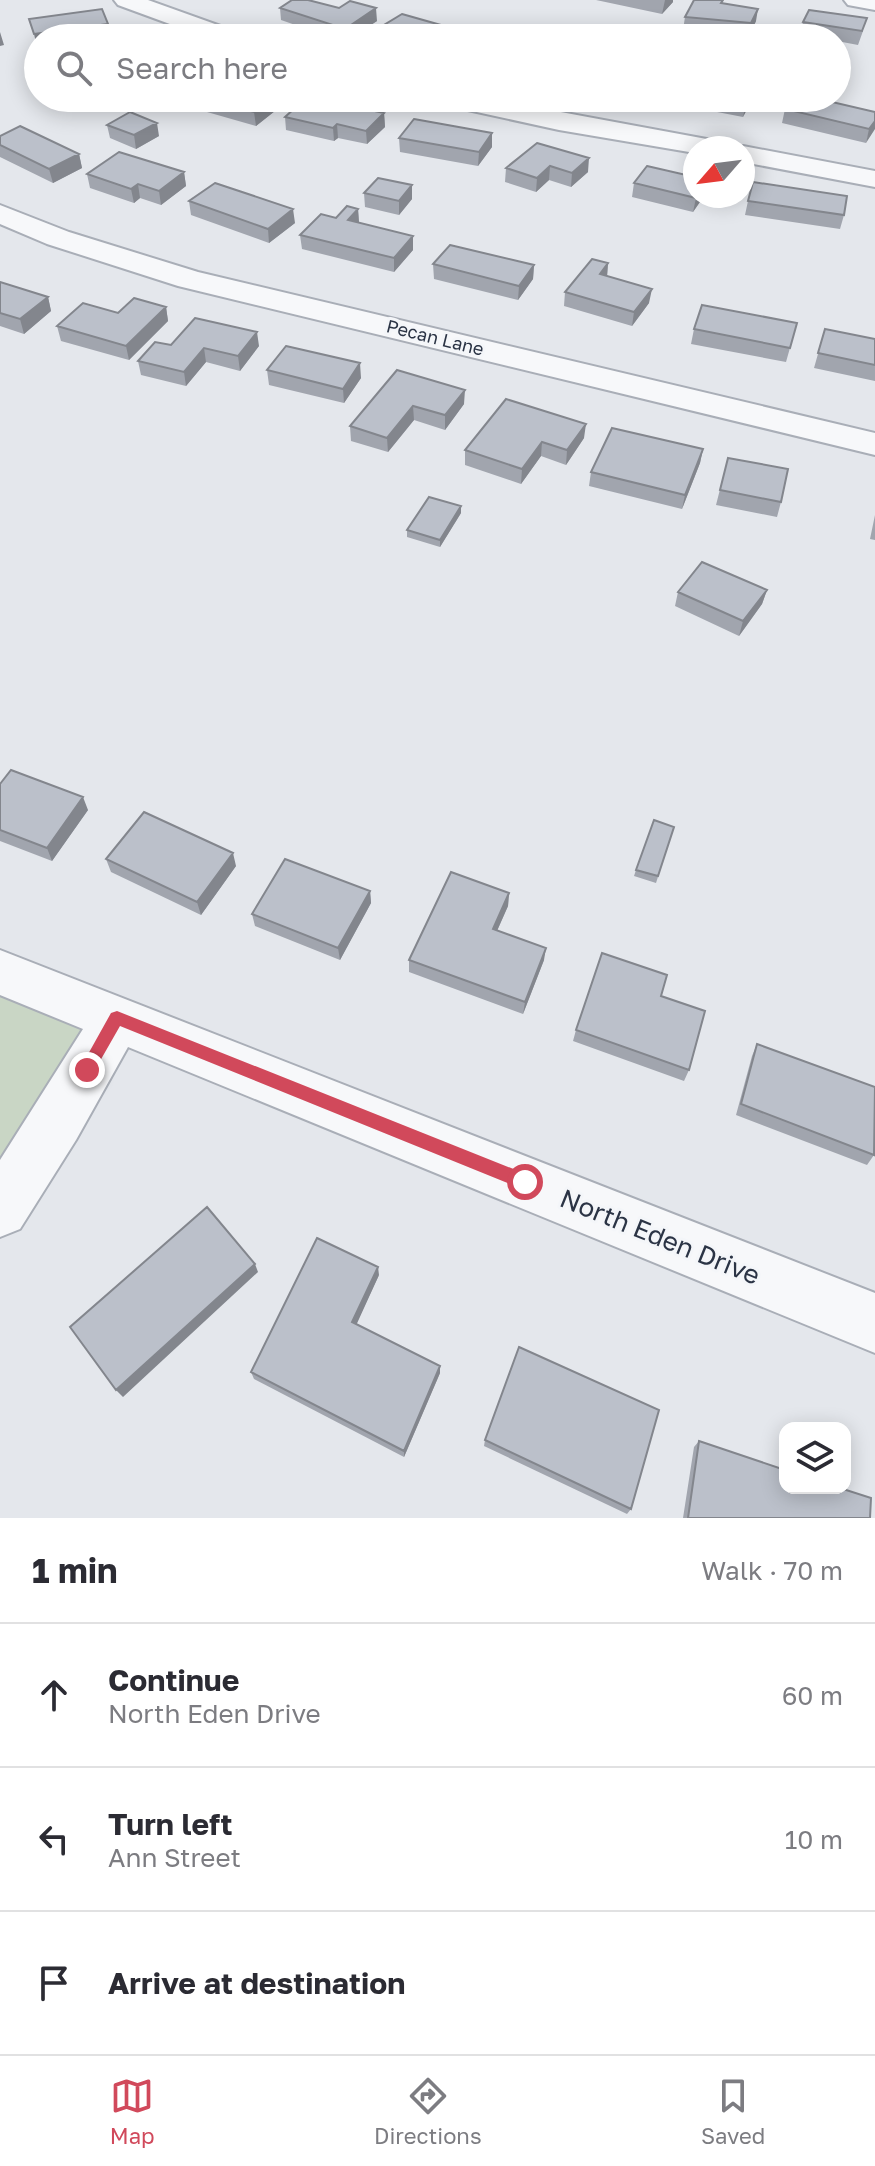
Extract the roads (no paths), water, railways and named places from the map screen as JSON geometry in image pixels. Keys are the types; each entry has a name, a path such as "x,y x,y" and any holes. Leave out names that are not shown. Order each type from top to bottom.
{"street":[{"path":"126,0 192,24"},
{"path":"856,0 875,3"},
{"path":"513,112 683,143"},
{"path":"755,156 875,179"},
{"name":"Pecan Lane","path":"0,214 58,238 189,279 875,444"},
{"name":"North Eden Drive","path":"0,972 875,1323"},
{"path":"0,1209 57,1122 117,1018"}]}
